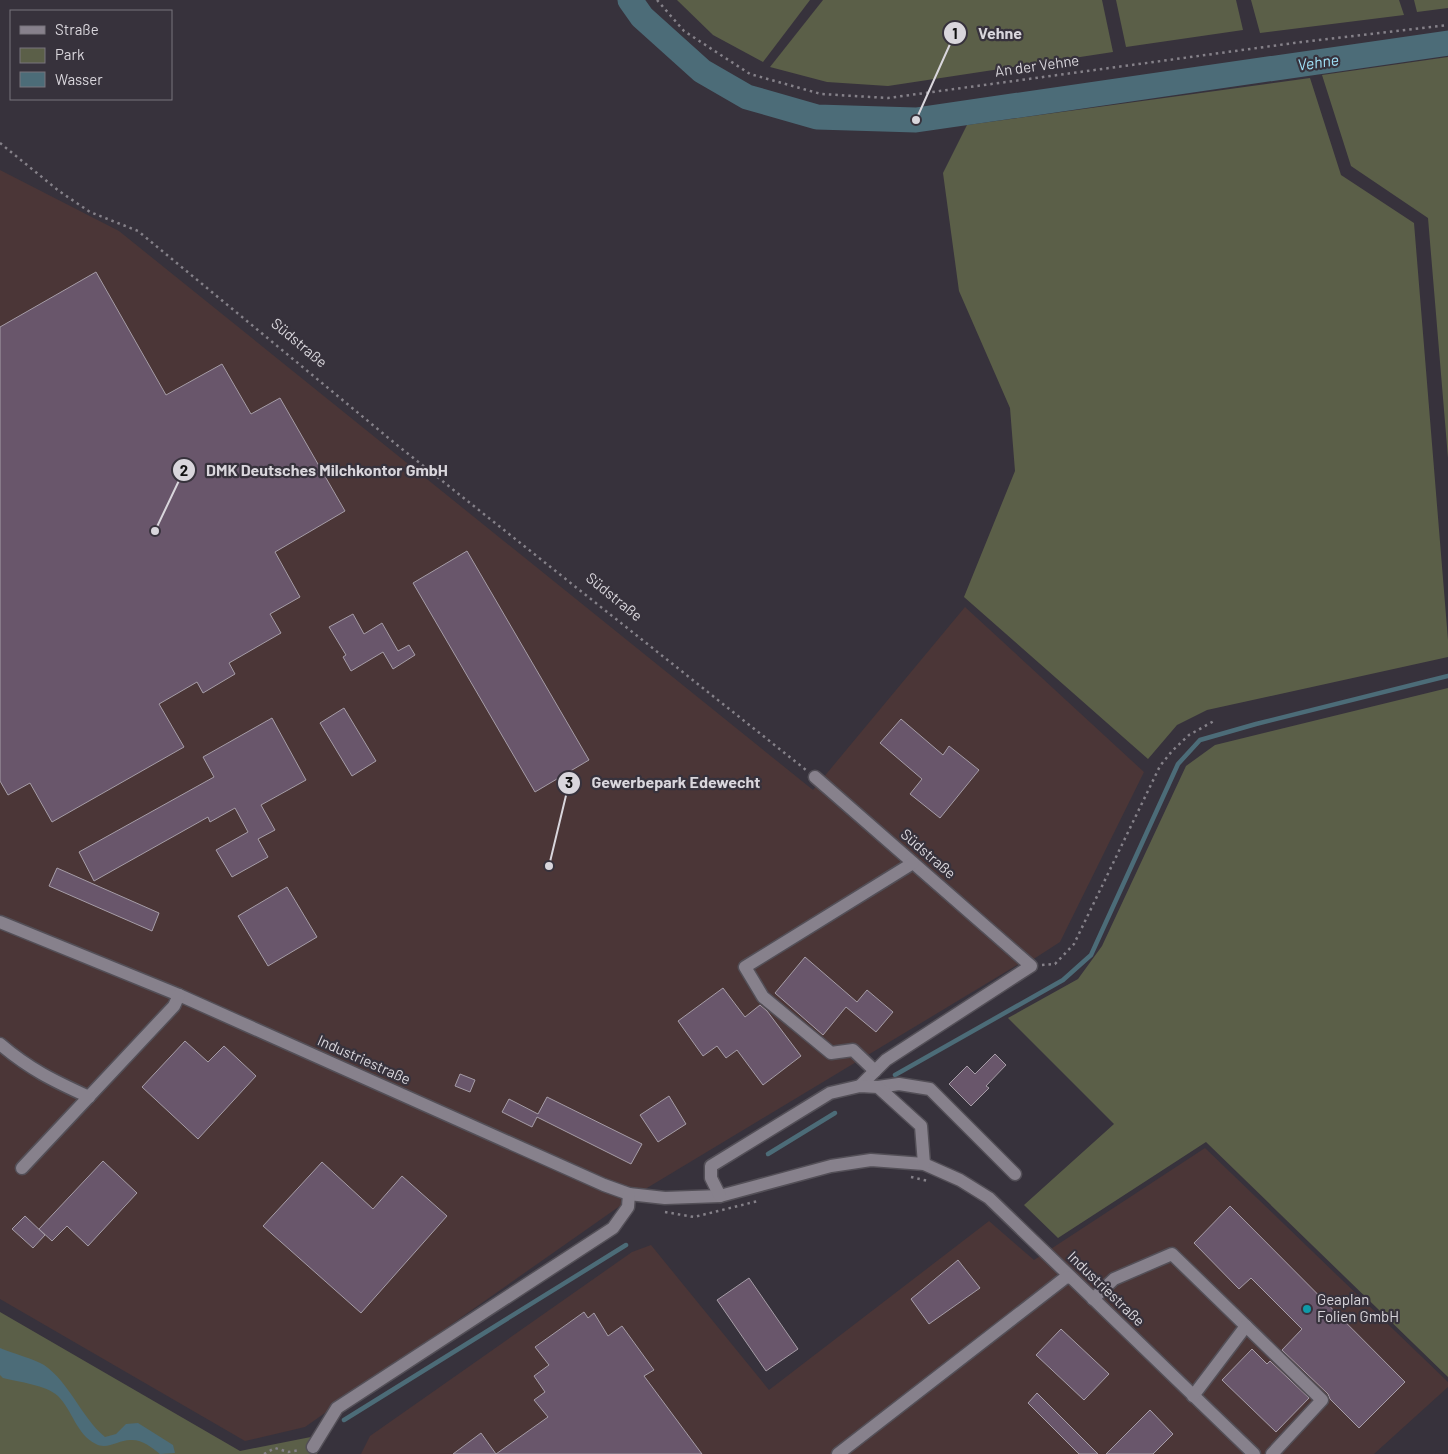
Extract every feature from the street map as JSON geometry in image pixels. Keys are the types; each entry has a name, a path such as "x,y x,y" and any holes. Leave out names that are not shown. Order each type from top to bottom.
{"street":[{"name":"Südstraße","path":"815,777 1031,966"},
{"path":"875,1071 853,1050 831,1053 763,997 744,967 913,863"},
{"name":"Industriestraße","path":"0,922 179,995 586,1177 629,1194 665,1198 720,1196 831,1166 871,1160 924,1164 960,1180 989,1198 1254,1454"},
{"path":"860,1086 886,1060 1031,966"},
{"path":"22,1168 174,1006 179,995"},
{"path":"0,1044 19,1061 48,1079 89,1097"},
{"path":"720,1196 711,1178 711,1166 830,1092 860,1086 878,1087 899,1084 930,1089 1015,1174"},
{"path":"878,1087 921,1126 924,1164"},
{"path":"313,1447 337,1408 613,1228 628,1207 629,1194"},
{"path":"1094,1299 1114,1279 1172,1254 1322,1400 1272,1454"},
{"path":"838,1454 1065,1278 1070,1277"},
{"path":"1194,1396 1246,1326"}],"path":[{"name":"An der Vehne","path":"657,0 684,31 750,74 820,94 888,98 1448,24"},
{"name":"Südstraße","path":"0,143 59,191 90,212 138,231 398,445 815,777"},
{"path":"1031,966 1055,964 1074,944 1160,766 1189,735 1214,721"},
{"path":"903,1176 932,1182"},
{"path":"665,1212 694,1217 761,1200"},
{"path":"264,1454 275,1448 288,1452 313,1447"}],"shaded area":[{"path":"0,170 119,231 813,790 965,607 1144,772 1060,942 1029,962 1019,964 637,1194 305,1427 245,1441 0,1299"},
{"path":"1205,1148 1448,1382 1448,1387 1374,1454 361,1454 370,1436 632,1252 651,1245 769,1390 989,1221 1034,1260"}],"green space":[{"path":"677,0 810,0 763,62 713,35"},
{"path":"823,0 1102,0 1113,52 888,86 827,82 770,67"},
{"path":"1116,0 1236,0 1243,30 1126,47"},
{"path":"1251,0 1399,0 1404,15 1260,33"},
{"path":"1414,0 1448,0 1448,8 1417,12"},
{"path":"1448,57 1448,458 1428,218 1351,166 1322,75"},
{"path":"1310,78 1341,175 1414,223 1448,657 1207,710 1177,725 1148,759 964,597 1015,471 1010,408 959,291 943,173 967,125"},
{"path":"1448,688 1448,1377 1206,1142 1058,1238 1024,1205 1114,1124 1008,1018 1078,979 1102,946 1186,766 1215,745"},
{"path":"0,1312 240,1451 326,1434 317,1454 0,1454"}],"water":[{"path":"0,1348 29,1358 44,1365 53,1372 89,1420 105,1437 116,1434 126,1424 138,1423 173,1445 175,1453 160,1454 146,1444 134,1440 100,1446 89,1440 63,1402 53,1392 3,1378 0,1375"}],"building":[{"path":"96,272 166,395 222,364 251,414 280,398 345,511 275,552 300,597 270,614 281,633 229,663 235,674 203,693 197,682 159,704 184,747 52,822 30,783 8,795 0,781 0,327"},
{"path":"467,551 589,760 535,792 413,583"},
{"path":"353,614 364,634 382,623 398,651 409,645 415,655 393,669 383,652 351,671 343,657 346,655 329,627"},
{"path":"344,708 376,761 352,776 320,723"},
{"path":"272,718 306,780 261,805 275,830 258,839 268,857 232,877 216,850 248,832 235,808 210,822 208,817 94,881 79,852 214,777 203,757"},
{"path":"901,719 943,755 949,746 979,770 940,818 910,794 922,779 880,743"},
{"path":"57,868 159,913 152,931 49,886"},
{"path":"287,887 317,937 268,966 238,916"},
{"path":"805,957 857,1002 867,990 893,1012 876,1032 846,1007 823,1035 775,993"},
{"path":"723,988 745,1017 760,1005 767,1011 801,1056 763,1085 737,1050 726,1058 717,1046 703,1056 678,1021"},
{"path":"185,1041 208,1062 224,1046 256,1076 198,1139 142,1087"},
{"path":"995,1054 1006,1065 986,1086 989,1088 971,1106 949,1084 967,1066 975,1074"},
{"path":"460,1074 475,1080 470,1092 455,1086"},
{"path":"669,1096 686,1124 658,1142 640,1115"},
{"path":"547,1097 642,1144 631,1164 537,1117 532,1127 502,1112 509,1099 538,1114"},
{"path":"103,1161 137,1193 88,1246 67,1226 52,1241 39,1229"},
{"path":"322,1162 373,1209 402,1176 447,1216 361,1313 263,1226"},
{"name":"Geaplan Folien GmbH","path":"1230,1206 1405,1382 1359,1428 1330,1399 1328,1394 1282,1350 1302,1329 1251,1278 1239,1289 1194,1243"},
{"path":"25,1216 45,1235 33,1248 12,1229"},
{"path":"958,1260 980,1288 929,1324 911,1299"},
{"path":"749,1278 798,1349 766,1371 717,1300"},
{"path":"584,1312 588,1318 594,1313 608,1336 622,1326 654,1370 644,1376 702,1454 496,1454 548,1417 534,1400 545,1392 534,1376 549,1365 535,1347"},
{"path":"1061,1329 1109,1374 1084,1400 1036,1355"},
{"path":"1252,1349 1267,1364 1270,1361 1309,1398 1276,1432 1222,1380"},
{"path":"1037,1393 1098,1454 1079,1454 1028,1403"},
{"path":"1150,1410 1173,1434 1153,1454 1106,1454"},
{"path":"481,1433 496,1454 453,1454"}],"waterway":[{"name":"Vehne","path":"630,0 642,17 702,71 747,97 817,117 916,120 1448,43"},
{"path":"895,1075 1063,980 1091,955 1178,764 1200,740 1448,676"},
{"path":"768,1154 835,1113"},
{"path":"344,1420 626,1245"}],"place":[{"name":"Vehne","path":"916,120"},
{"name":"DMK Deutsches Milchkontor GmbH","path":"155,531"},
{"name":"Gewerbepark Edewecht","path":"549,866"},
{"name":"Geaplan Folien GmbH","path":"1307,1309"}]}
